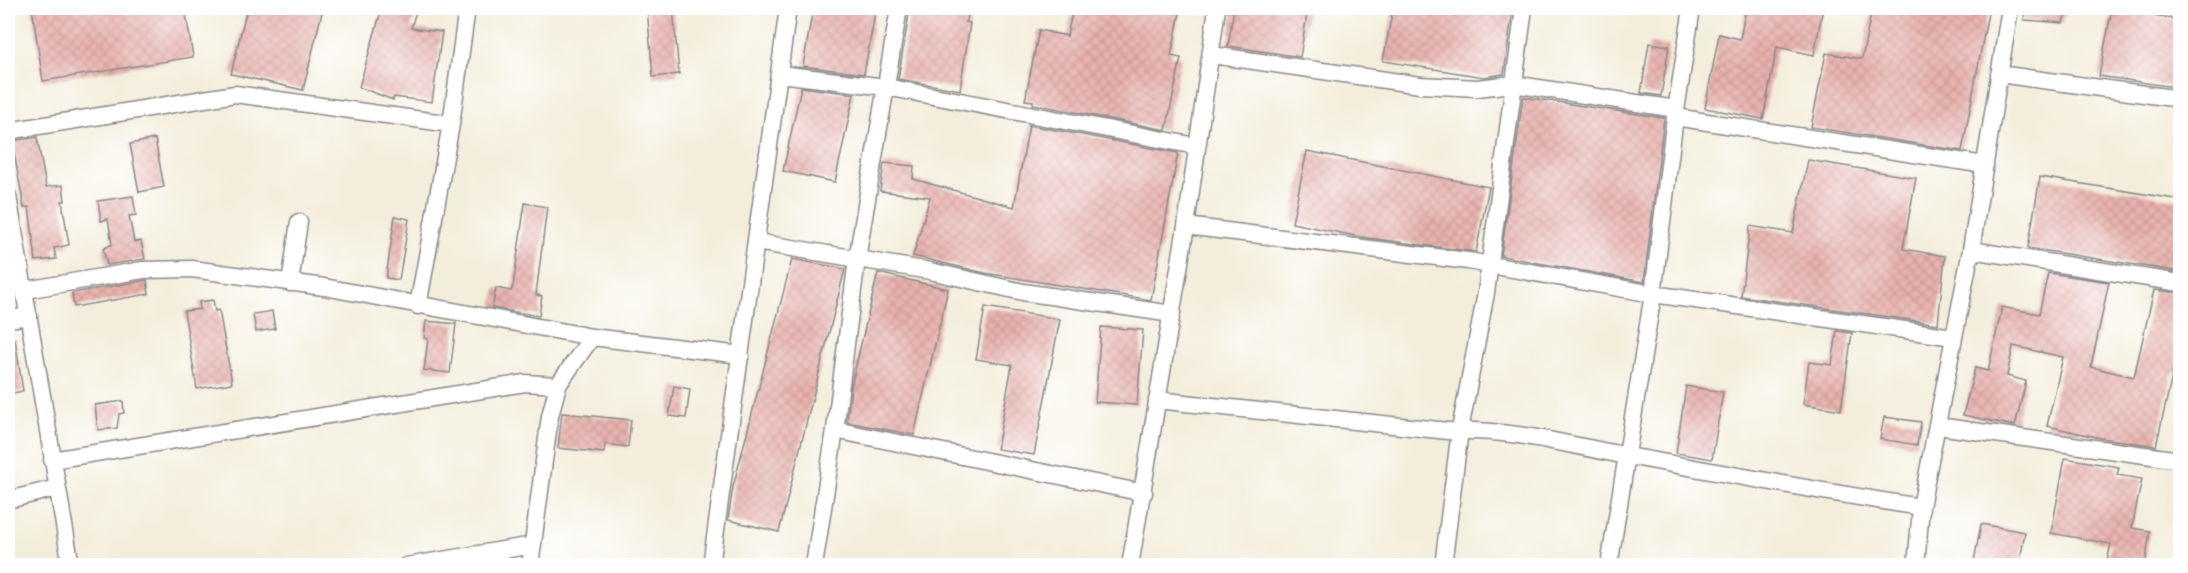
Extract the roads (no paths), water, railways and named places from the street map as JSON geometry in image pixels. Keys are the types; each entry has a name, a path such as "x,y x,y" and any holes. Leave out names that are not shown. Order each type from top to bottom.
{"street":[{"path":"418,306 450,124 467,8"},
{"path":"711,566 788,8"},
{"path":"814,566 835,430 857,259 899,8"},
{"path":"1130,566 1186,226 1217,8"},
{"path":"1443,566 1460,430 1489,267 1524,8"},
{"path":"1609,566 1653,294 1675,113 1692,8"},
{"path":"1916,566 1921,507 1971,250 2010,8"},
{"path":"1212,55 1420,85 1477,88 1513,84 1985,165"},
{"path":"780,74 886,87 1155,136 1196,146"},
{"path":"1999,74 2181,99"},
{"path":"8,131 235,94 450,124"},
{"path":"8,196 71,566"},
{"path":"290,283 299,222"},
{"path":"1186,226 1468,261 1489,267 1653,294 1954,337"},
{"path":"756,242 930,271 1023,292 1172,314"},
{"path":"1971,250 2181,283"},
{"path":"25,290 152,270 192,269 290,283 592,337 741,355"},
{"path":"8,319 29,316"},
{"path":"530,566 550,416 558,385 592,337"},
{"path":"52,460 525,383 558,385"},
{"path":"1157,400 1531,436 1921,507"},
{"path":"1938,426 2181,460"},
{"path":"835,430 1144,492"},
{"path":"8,500 57,488"},
{"path":"406,566 533,545"}]}
